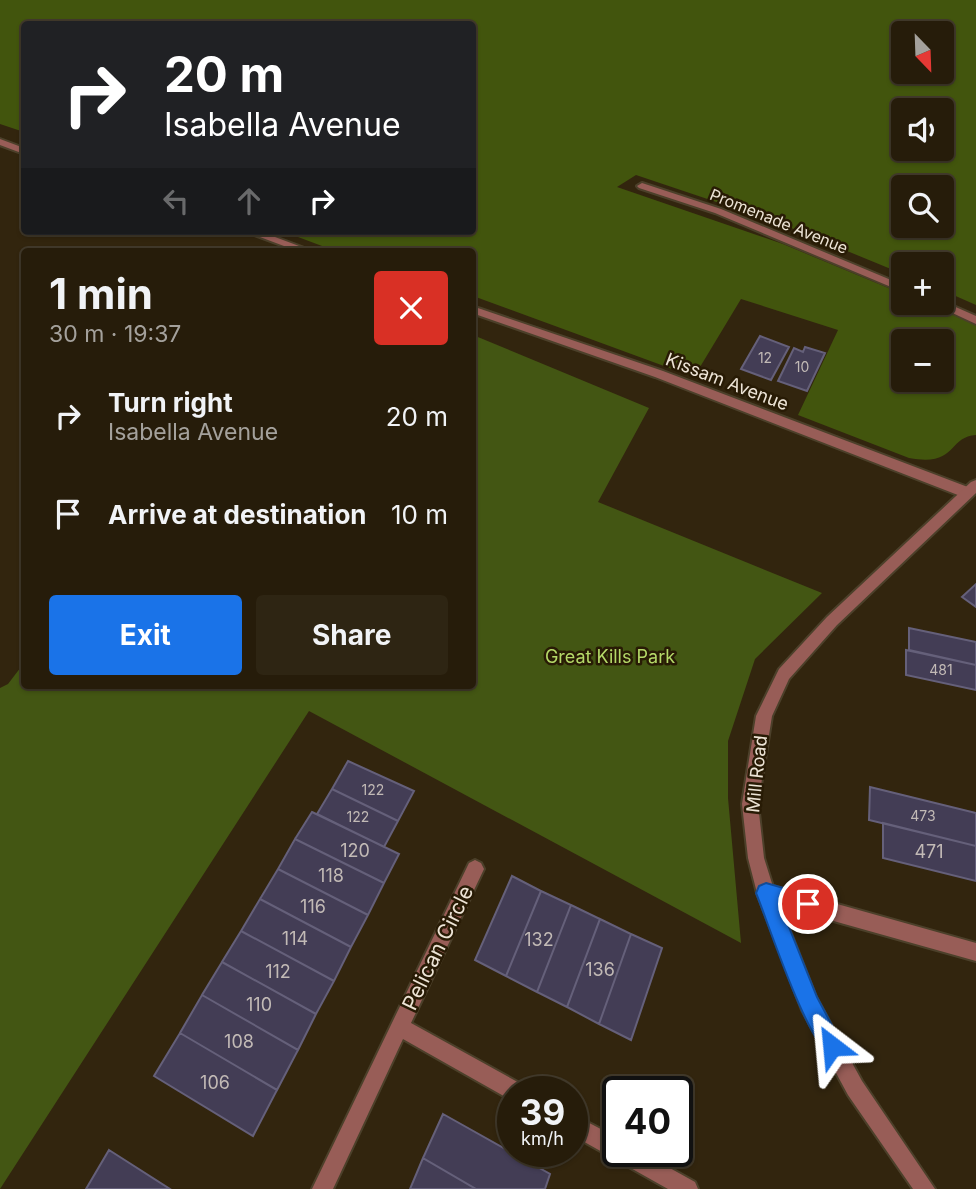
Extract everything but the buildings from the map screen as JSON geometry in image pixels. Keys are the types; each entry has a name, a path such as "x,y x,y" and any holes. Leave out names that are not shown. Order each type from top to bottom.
{"street":[{"path":"0,142 21,149"},
{"name":"Promenade Avenue","path":"642,186 718,211 891,284"},
{"path":"260,235 298,248"},
{"name":"Kissam Avenue","path":"476,310 659,374 972,489"},
{"path":"954,311 976,320"},
{"name":"Mill Road","path":"924,1188 855,1088 809,1003 766,893 756,858 750,804 764,716 784,674 832,621 972,489"},
{"name":"Pelican Circle","path":"322,1189 475,869"},
{"path":"766,893 976,951"},
{"name":"Pelican Circle","path":"400,1027 497,1081"},
{"path":"650,1167 688,1189"}],"green space":[{"path":"0,0 976,0 976,305 954,295 954,252 891,252 891,269 779,223 636,175 617,187 783,244 891,289 891,315 954,315 976,324 976,435 960,441 944,455 925,460 909,458 798,415 838,330 741,299 694,377 476,297 476,248 327,248 293,235 476,235 476,21 21,21 21,131 0,124"},
{"name":"Great Kills Park","path":"476,336 649,408 598,502 822,593 755,659 728,741 728,798 741,943 309,711 0,1189 0,688 8,684 21,667 21,689 476,689"}],"route":[{"path":"808,904 766,893 809,1003 832,1046"}]}
